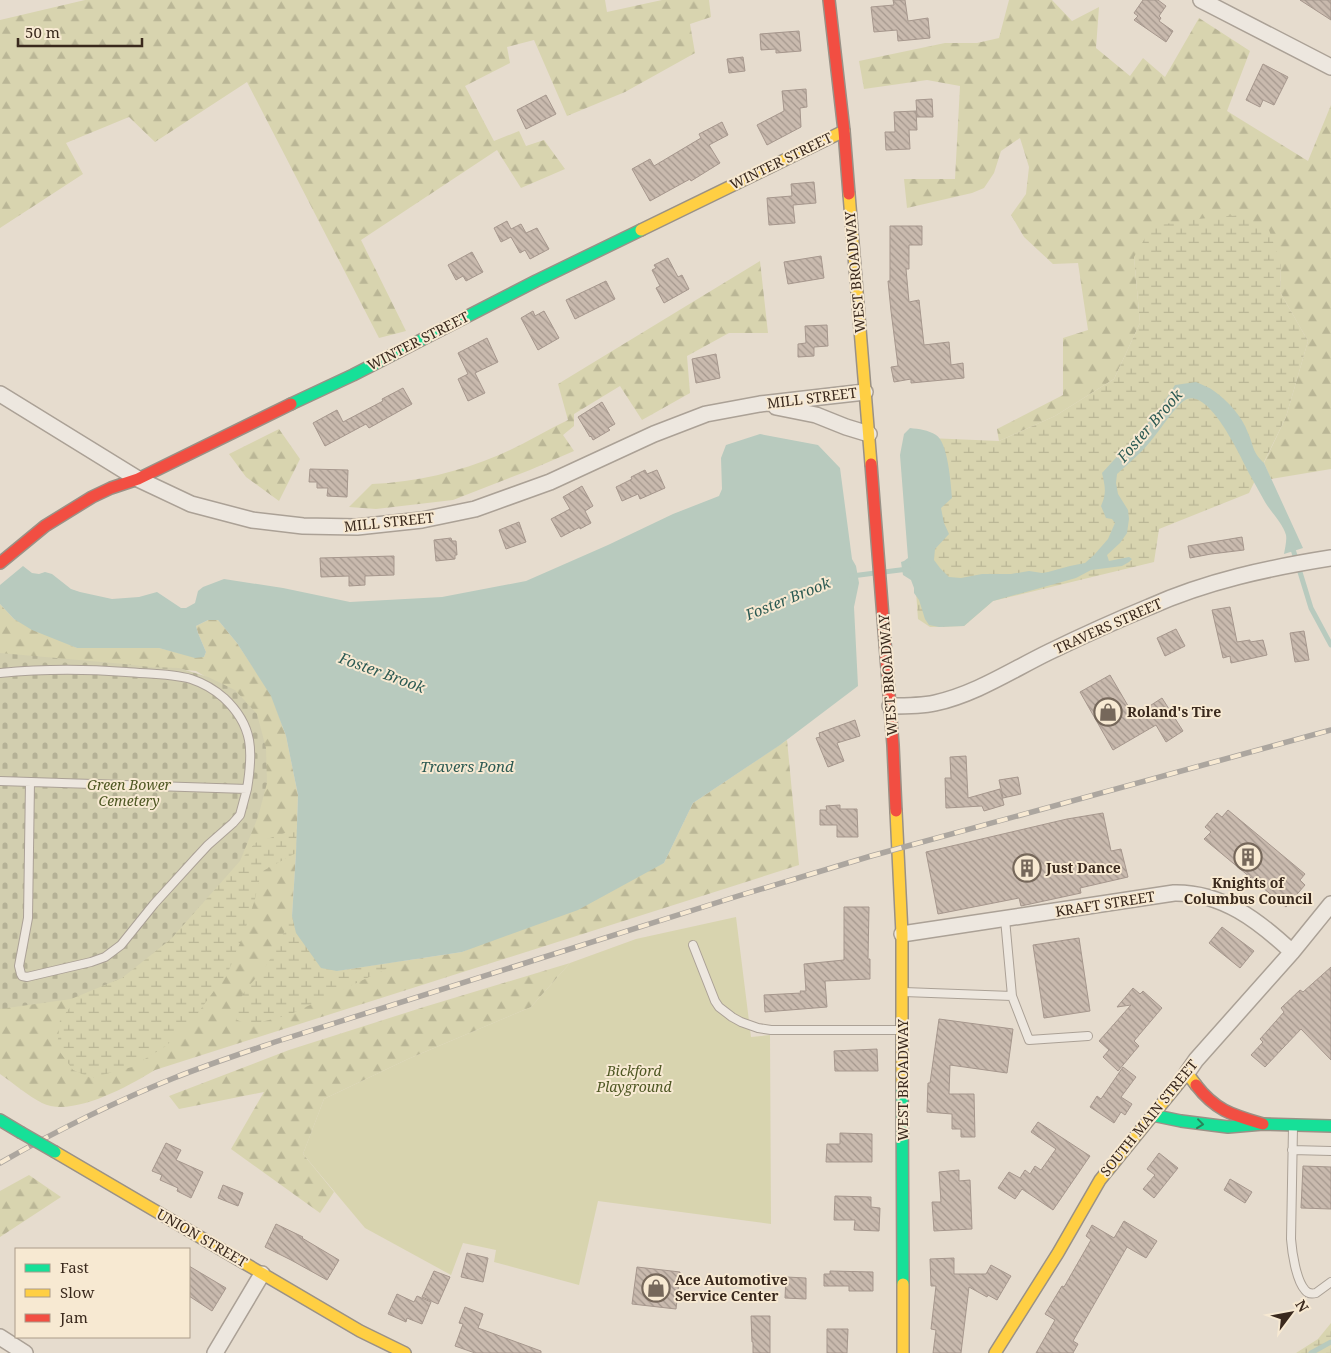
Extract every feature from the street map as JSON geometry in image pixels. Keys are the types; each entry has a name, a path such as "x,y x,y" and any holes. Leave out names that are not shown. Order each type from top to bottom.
{"street":[{"name":"WEST BROADWAY","path":"829,0 844,131 894,755 902,934 903,1353"},
{"path":"1201,0 1331,68"},
{"name":"WINTER STREET","path":"3,560 45,526 111,488 138,480 536,281 844,131"},
{"name":"MILL STREET","path":"0,394 138,480 191,504 252,520 303,526 357,527 422,520 475,509 550,482 689,420 720,411 760,404 865,392"},
{"name":"MILL STREET","path":"760,404 798,410 869,434"},
{"name":"TRAVERS STREET","path":"890,706 935,703 962,695 1050,651 1172,597 1212,583 1274,567 1324,559"},
{"name":"KRAFT STREET","path":"902,934 1174,893 1187,893 1218,901 1241,911 1272,933 1292,952"},
{"name":"SOUTH MAIN STREET","path":"995,1353 1058,1253 1100,1180 1196,1060 1292,952 1331,904"},
{"path":"1187,1073 1215,1105 1228,1112 1262,1124"},
{"path":"1152,1115 1228,1127 1262,1124 1331,1126"},
{"name":"UNION STREET","path":"0,1120 360,1331 405,1353"},
{"path":"215,1353 262,1274"},
{"path":"0,1337 25,1353"}],"lane":[{"path":"0,673 89,669 177,676 193,680 220,695 240,716 248,732 250,768 247,789 240,815 233,823 195,859 154,904 121,945 104,957 91,962 27,977 22,976 19,966 28,918 30,782"},
{"path":"0,780 247,789"},
{"path":"1005,919 1012,996 1029,1040 1088,1036"},
{"path":"693,945 719,1007 741,1022 771,1030 903,1030"},
{"path":"902,992 1012,996"},
{"path":"1293,1125 1292,1256 1305,1290 1316,1293 1331,1282"},
{"path":"1292,1150 1331,1150"}],"green space":[{"path":"85,0 605,0 607,12 662,0 709,0 711,17 690,24 695,53 625,92 567,116 534,40 507,47 510,63 465,86 494,141 519,131 526,146 544,140 565,169 521,188 497,150 361,240 406,331 379,338 247,82 155,142 129,117 66,143 83,174 0,228 0,20"},
{"path":"1009,0 1052,0 1072,21 1099,7 1096,48 1130,76 1143,58 1165,77 1199,18 1250,51 1227,111 1308,161 1331,105 1331,469 1271,479 1264,463 1286,417 1308,341 1280,292 1281,265 1134,257 1140,323 1114,379 1055,416 999,441 997,429 1063,395 1063,338 1088,330 1078,263 1053,264 1024,237 1011,215 1026,194 1029,167 1020,138 1001,151 994,173 984,188 972,193 907,208 904,179 955,179 960,86 927,80 864,89 859,61 945,43 977,43 999,38"},
{"path":"1239,215 1269,230 1281,265 1280,292 1308,341 1286,417 1249,493 1159,529 1154,562 993,601 964,626 930,627 918,619 905,437 999,441 1055,416 1114,379 1140,323 1134,257 1152,226"},
{"path":"760,261 768,333 729,333 687,356 690,393 642,420 620,386 574,414 574,426 563,435 574,451 453,500 376,509 349,507 372,484 437,475 484,461 508,451 568,420 558,384"},
{"path":"279,429 300,459 279,501 246,477 229,454"},
{"path":"0,604 14,619 77,648 159,648 191,656 204,657 206,652 196,626 208,620 218,620 237,643 272,696 286,736 298,795 292,916 337,971 462,952 664,863 693,803 787,740 799,865 155,1070 131,1084 100,1098 69,1106 54,1107 42,1103 0,1074 0,976 214,682 196,671 167,668 0,668"},
{"name":"Green Bower Cemetery","path":"0,653 179,668 208,677 235,690 257,714 266,748 267,783 258,817 240,861 171,939 122,978 71,999 0,1009"},
{"path":"297,829 296,853 261,872 244,933 229,970 198,1013 166,1046 132,1067 91,1078 73,1070 57,1048 60,1020 80,995 122,978 207,897 255,843"},
{"path":"292,916 296,933 337,971 403,961 289,1015 249,1025 237,1020 237,1011 242,996 271,959"},
{"name":"Bickford Playground","path":"736,917 751,1037 770,1035 771,1224 598,1201 579,1285 494,1262 496,1250 463,1243 451,1275 365,1228 303,1154 324,1099 408,1059 531,1007 570,963 636,939"},
{"path":"570,963 531,1007 408,1059 324,1099 303,1154 334,1192 320,1213 231,1149 264,1092 179,1109 169,1096 289,1050"},
{"path":"29,1175 61,1197 0,1237 0,1191"},
{"path":"1331,1323 1331,1353 1296,1353 1318,1339"}],"water":[{"path":"1196,382 1210,388 1219,395 1234,409 1242,421 1255,452 1264,463 1303,548 1284,554 1286,535 1280,522 1265,502 1233,442 1206,405 1196,399 1187,399 1173,412 1154,438 1117,474 1118,494 1128,510 1129,519 1127,533 1120,543 1107,555 1109,561 1129,557 1132,559 1129,562 1122,566 1091,570 1076,578 993,601 964,626 939,627 929,625 919,600 914,593 911,580 903,575 901,562 908,558 900,455 904,434 910,428 920,429 936,435 940,439 946,455 952,498 941,508 944,523 949,534 935,549 934,560 940,568 949,577 961,578 982,574 1011,574 1029,571 1042,573 1085,563 1108,539 1115,523 1112,519 1106,518 1101,506 1105,489 1102,473 1156,414 1175,385"},
{"name":"Travers Pond","path":"760,434 818,445 840,468 852,559 856,566 859,583 854,607 858,686 780,745 693,803 664,863 578,910 462,952 337,971 321,968 296,933 292,916 298,795 286,736 271,696 237,643 218,620 208,620 196,626 206,652 204,657 195,658 159,648 77,648 32,630 14,619 0,604 0,585 23,566 32,573 39,574 45,572 52,574 71,589 80,592 112,599 139,597 157,592 181,608 186,608 195,603 198,591 203,587 224,579 283,588 350,602 442,597 526,581 673,514 719,496 722,489 721,458 726,445"}],"building":[{"path":"893,0 905,0 908,21 928,18 930,38 898,41 897,30 874,32 871,7 894,5"},
{"path":"1143,0 1158,0 1166,6 1159,16 1161,18 1159,21 1173,31 1166,42 1134,20 1138,16 1134,13"},
{"path":"1300,0 1331,0 1331,20"},
{"path":"799,31 801,51 776,53 776,49 761,50 760,34"},
{"path":"743,57 745,71 729,73 727,59"},
{"path":"1263,64 1288,77 1274,105 1263,100 1260,107 1246,100"},
{"path":"806,89 807,107 800,108 801,127 767,145 757,125 784,111 782,91"},
{"path":"546,95 556,114 526,129 517,110"},
{"path":"932,99 933,117 917,117 916,100"},
{"path":"916,111 917,130 909,130 910,149 886,150 885,132 895,132 894,112"},
{"path":"722,122 728,135 709,145 720,163 691,181 690,179 650,201 632,169 650,159 654,166 701,138 699,134"},
{"path":"814,182 816,203 793,205 795,223 769,225 767,198 792,196 791,184"},
{"path":"507,221 511,229 521,224 526,233 537,228 549,249 530,259 525,250 520,253 511,237 501,242 494,228"},
{"path":"890,226 922,226 922,245 909,245 909,269 906,269 909,302 919,300 924,345 949,342 951,365 963,363 964,378 911,383 911,379 894,382 891,367 898,366 888,281 890,281"},
{"path":"472,252 483,272 466,281 463,276 456,280 448,265"},
{"path":"821,256 824,278 788,284 784,262"},
{"path":"668,258 678,277 682,275 689,289 664,303 656,288 660,286 652,270 656,268 654,265"},
{"path":"606,281 615,299 575,319 566,300"},
{"path":"533,311 535,316 544,311 559,338 538,350 521,318"},
{"path":"827,325 828,346 814,347 814,356 798,357 798,344 806,343 805,326"},
{"path":"487,338 498,362 475,373 485,393 468,401 458,379 468,374 458,353"},
{"path":"716,354 720,378 696,383 692,359"},
{"path":"403,388 412,404 369,428 366,424 325,446 313,423 337,410 343,422"},
{"path":"602,402 615,424 608,428 610,430 593,440 578,417"},
{"path":"310,469 348,470 347,497 327,496 328,488 317,488 317,482 309,482"},
{"path":"645,470 647,474 657,470 665,488 640,499 638,494 622,501 616,487"},
{"path":"582,486 593,506 585,511 591,523 561,537 551,519 570,509 563,497"},
{"path":"519,522 526,542 506,549 499,530"},
{"path":"1242,537 1244,550 1190,558 1188,546"},
{"path":"451,538 452,541 456,541 457,555 455,555 455,559 436,561 434,540"},
{"path":"394,556 394,575 365,576 365,585 349,586 349,576 321,577 320,558"},
{"path":"1230,607 1237,642 1263,640 1267,655 1231,663 1230,656 1223,658 1212,610"},
{"path":"1176,629 1185,646 1165,656 1157,638"},
{"path":"1304,631 1309,660 1295,662 1290,633"},
{"name":"Roland's Tire","path":"1110,675 1134,716 1162,698 1183,731 1166,742 1156,725 1113,750 1080,692"},
{"path":"855,720 860,736 837,743 844,761 828,767 816,738 820,737 819,733"},
{"path":"966,756 968,798 1000,789 1004,805 984,811 982,806 946,808 945,778 951,778 950,757"},
{"path":"1018,777 1021,794 1003,798 999,780"},
{"path":"840,805 840,809 857,809 858,837 837,837 837,825 820,825 820,810 827,810 826,806"},
{"name":"Knights of Columbus Council","path":"1228,810 1305,874 1300,880 1305,885 1286,907 1204,839 1211,832 1205,827 1217,813 1222,817"},
{"name":"Just Dance","path":"1103,813 1111,851 1121,849 1128,877 1080,888 1081,893 1021,906 1019,898 938,914 926,852 1067,819"},
{"path":"844,907 869,907 868,959 870,959 870,979 825,981 827,1007 765,1012 764,995 801,993 800,991 806,991 804,964 844,960"},
{"path":"1222,927 1254,951 1240,968 1209,943"},
{"path":"1079,938 1090,1011 1044,1018 1033,945"},
{"path":"1331,967 1331,1060 1301,1029 1265,1067 1251,1055 1263,1042 1260,1039 1284,1012 1281,1008 1300,990 1303,992"},
{"path":"1133,988 1140,994 1143,991 1162,1008 1134,1041 1139,1046 1118,1071 1103,1057 1109,1050 1099,1041 1131,1005 1117,1007"},
{"path":"939,1019 1013,1029 1007,1073 950,1065 949,1094 974,1094 975,1137 961,1137 961,1129 952,1129 952,1114 927,1112 928,1083 930,1083"},
{"path":"877,1049 878,1071 835,1071 834,1051"},
{"path":"1123,1067 1136,1077 1121,1097 1132,1104 1125,1115 1121,1112 1114,1123 1090,1107 1097,1096 1101,1099"},
{"path":"1038,1122 1090,1156 1053,1210 1022,1189 1015,1199 998,1188 1009,1172 1020,1178 1025,1170 1030,1174 1035,1166 1041,1170 1056,1149 1031,1132"},
{"path":"840,1133 872,1134 872,1162 826,1162 827,1144 840,1144"},
{"path":"166,1143 181,1150 176,1160 203,1172 191,1198 177,1191 178,1188 160,1180 162,1175 152,1171"},
{"path":"1159,1153 1178,1168 1154,1198 1143,1189 1155,1175 1147,1169"},
{"path":"1303,1166 1331,1167 1331,1209 1301,1208"},
{"path":"959,1170 959,1181 970,1180 972,1229 934,1231 932,1202 941,1202 939,1172"},
{"path":"1230,1179 1252,1192 1245,1203 1224,1190"},
{"path":"223,1185 243,1193 238,1206 218,1198"},
{"path":"835,1196 871,1197 871,1207 880,1208 879,1231 854,1230 855,1220 834,1220"},
{"path":"1124,1221 1157,1241 1146,1258 1127,1247 1073,1341 1078,1344 1073,1353 1036,1353 1055,1320 1045,1314 1062,1286 1064,1287 1091,1240 1086,1236 1092,1225 1114,1238"},
{"path":"276,1224 303,1237 339,1260 327,1280 265,1247"},
{"path":"467,1253 488,1258 483,1282 461,1277"},
{"path":"954,1258 954,1274 986,1274 991,1265 1011,1276 997,1300 969,1287 961,1353 933,1353 936,1330 931,1329 936,1286 931,1286 930,1259"},
{"path":"190,1267 226,1288 212,1311 190,1297"},
{"name":"Ace Automotive Service Center","path":"637,1267 680,1272 676,1309 632,1304"},
{"path":"434,1271 450,1277 438,1304 422,1297"},
{"path":"830,1271 873,1272 873,1291 849,1291 849,1286 824,1286 824,1274 830,1274"},
{"path":"786,1277 806,1278 806,1299 785,1298"},
{"path":"397,1294 414,1302 417,1296 431,1302 422,1324 407,1318 406,1322 388,1314"},
{"path":"465,1307 483,1314 478,1328 541,1351 541,1353 475,1353 455,1346 463,1324 459,1323"},
{"path":"751,1316 770,1316 770,1353 753,1353"},
{"path":"827,1329 848,1329 847,1353 827,1353"}],"waterway":[{"name":"Foster Brook","path":"1292,546 1311,608 1331,645"},
{"name":"Foster Brook","path":"884,572 908,569"},
{"name":"Foster Brook","path":"852,576 875,573"},
{"path":"1311,1353 1331,1342"}],"railway":[{"path":"0,1163 64,1128 129,1097 187,1073 278,1041 871,856 1331,730"}],"traffic: fast":[{"path":"291,404 353,375 536,281 641,230"},
{"path":"902,1084 903,1284"},
{"path":"1152,1115 1228,1127 1263,1124 1331,1126"},
{"path":"0,1120 20,1132"},
{"path":"20,1132 55,1152"}],"traffic: slow":[{"path":"641,230 844,131"},
{"path":"849,194 871,464"},
{"path":"896,811 902,934 902,1084"},
{"path":"995,1353 1058,1253 1100,1180 1187,1073 1196,1085"},
{"path":"55,1152 360,1331 405,1353"},
{"path":"903,1284 903,1353"}],"traffic: jam":[{"path":"829,0 849,194"},
{"path":"0,563 45,526 92,497 138,479 291,404"},
{"path":"871,464 893,745 896,811"},
{"path":"1196,1085 1211,1101 1226,1111 1263,1124"}],"place":[{"name":"Roland's Tire","path":"1108,712"},
{"name":"Knights of Columbus Council","path":"1248,857"},
{"name":"Just Dance","path":"1027,868"},
{"name":"Ace Automotive Service Center","path":"656,1288"}]}
